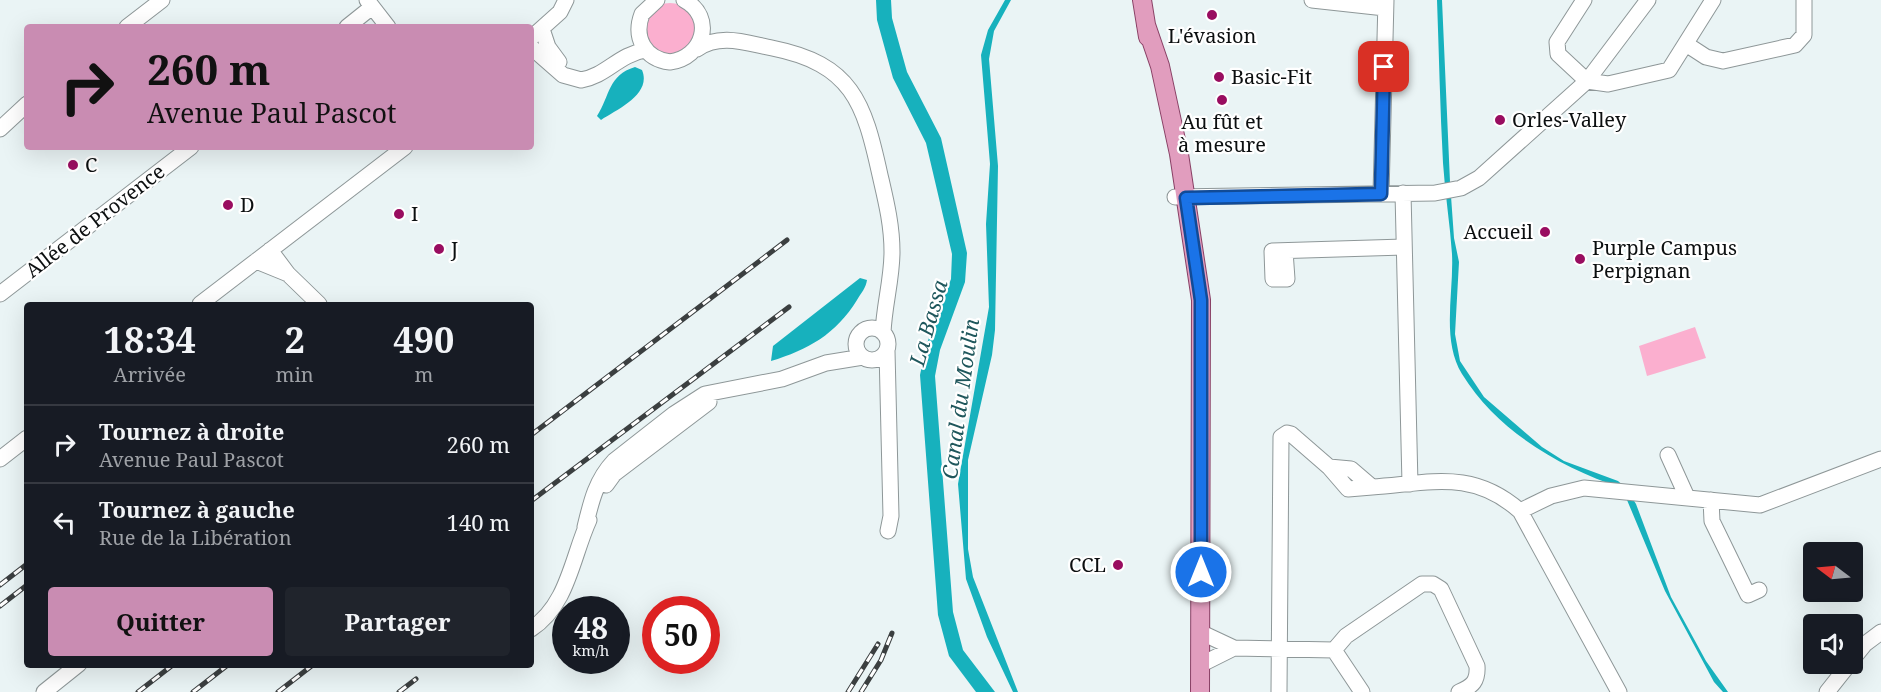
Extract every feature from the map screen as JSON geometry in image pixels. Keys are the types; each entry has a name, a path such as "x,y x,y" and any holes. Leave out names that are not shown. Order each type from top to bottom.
{"main road":[{"path":"1142,0 1180,198 1200,376 1202,664 1198,692"},
{"path":"1198,692 1195,618 1201,572"}],"street":[{"path":"131,24 162,0"},
{"path":"566,0 560,12 537,34 562,66 580,71 593,66 638,30"},
{"path":"686,0 711,31 726,39 807,57 823,65 841,80 856,98 864,113 871,137 891,228 892,254 883,333"},
{"path":"1312,0 1386,4 1381,194"},
{"path":"1180,198 1435,193 1461,188 1479,178 1587,81 1622,38 1648,0"},
{"path":"1580,2 1557,42 1558,54 1587,81 1608,84 1660,74 1669,70 1713,0"},
{"path":"1686,44 1706,57 1723,61 1795,45 1804,35 1804,0"},
{"path":"655,1 642,14 638,30 645,50 655,58 670,62 686,58 706,42 726,39"},
{"path":"350,24 370,4 386,24"},
{"path":"697,48 701,40 702,21"},
{"path":"534,50 563,75 581,80 604,70 628,53 645,50"},
{"path":"0,129 24,107"},
{"name":"Allée de Provence","path":"0,294 187,150"},
{"path":"210,302 223,286 401,150"},
{"path":"1403,193 1410,484"},
{"path":"1285,251 1404,248"},
{"path":"270,250 288,274 317,302"},
{"path":"256,261 288,274"},
{"path":"826,363 862,334 885,302"},
{"path":"862,334 876,329 883,333 888,341 886,351 889,389 891,516 888,531"},
{"path":"862,334 857,350 889,389"},
{"path":"538,619 561,596 598,483 614,461 693,401 711,393 730,391 782,378 826,363 879,358 886,351"},
{"path":"1279,692 1281,437 1292,434 1348,489 1442,481 1478,484 1504,497 1520,511 1619,692"},
{"path":"0,459 24,440"},
{"path":"1668,455 1687,497"},
{"path":"1520,511 1551,496 1584,488 1761,505 1881,459"},
{"path":"1711,500 1712,521 1748,595 1759,590"},
{"path":"1334,650 1346,636 1422,584 1433,584 1441,589 1477,666 1478,678 1472,686 1460,692"},
{"path":"1863,646 1881,632"},
{"path":"1202,633 1234,648 1334,650"},
{"path":"1202,664 1234,648"},
{"path":"1334,650 1362,692"},
{"path":"44,692 74,668"},
{"path":"1827,692 1841,674"}],"shaded area":[{"path":"670,3 680,5 688,11 694,19 696,29 694,39 688,47 680,53 670,55 660,53 652,47 646,39 644,29 646,19 652,11 660,5"},
{"path":"1695,327 1706,358 1647,376 1639,346"}],"water":[{"path":"876,0 891,0 892,18 907,72 941,138 967,253 965,282 940,350 935,376 953,612 963,650 995,692 976,692 949,656 938,615 920,375 926,346 951,279 952,254 926,143 893,78 877,20"},
{"path":"1005,0 1011,0 994,31 989,59 998,166 995,330 992,355 968,460 968,549 973,577 1018,692 1013,692 987,637 966,579 958,484 989,307 986,224 990,164 981,55 988,30"},
{"path":"1437,0 1442,0 1450,182 1454,238 1459,262 1455,334 1460,361 1484,397 1542,447 1564,461 1618,481 1626,488 1636,504 1671,597 1706,661 1728,692 1723,692 1714,682 1665,591 1622,488 1554,458 1512,430 1477,395 1456,361 1450,331 1452,254 1443,163"},
{"path":"635,67 642,70 644,79 638,93 624,106 601,120 597,116 611,87 620,75"},
{"path":"860,278 867,280 864,288 840,322 809,346 771,361 773,346"}],"railway":[{"path":"534,433 787,240"},
{"path":"534,499 789,307"},
{"path":"0,585 24,566"},
{"path":"0,606 24,587"},
{"path":"861,692 881,660 892,633"},
{"path":"848,692 878,644"},
{"path":"138,692 169,668"},
{"path":"193,692 224,668"},
{"path":"278,692 309,668"},
{"path":"399,692 416,679"}],"place":[{"name":"L'évasion","path":"1212,15"},
{"name":"Basic-Fit","path":"1219,77"},
{"name":"Au fût et à mesure","path":"1222,100"},
{"name":"Orles-Valley","path":"1500,120"},
{"name":"C","path":"73,165"},
{"name":"D","path":"228,205"},
{"name":"I","path":"399,214"},
{"name":"Accueil","path":"1545,232"},
{"name":"J","path":"439,249"},
{"name":"Purple Campus Perpignan","path":"1580,259"},
{"name":"CCL","path":"1118,565"}],"route":[{"path":"1201,572 1201,300 1186,198 1381,194 1384,67"}],"water label":[{"name":"La Bassa","path":"929,323"},
{"name":"Canal du Moulin","path":"961,399"}]}
